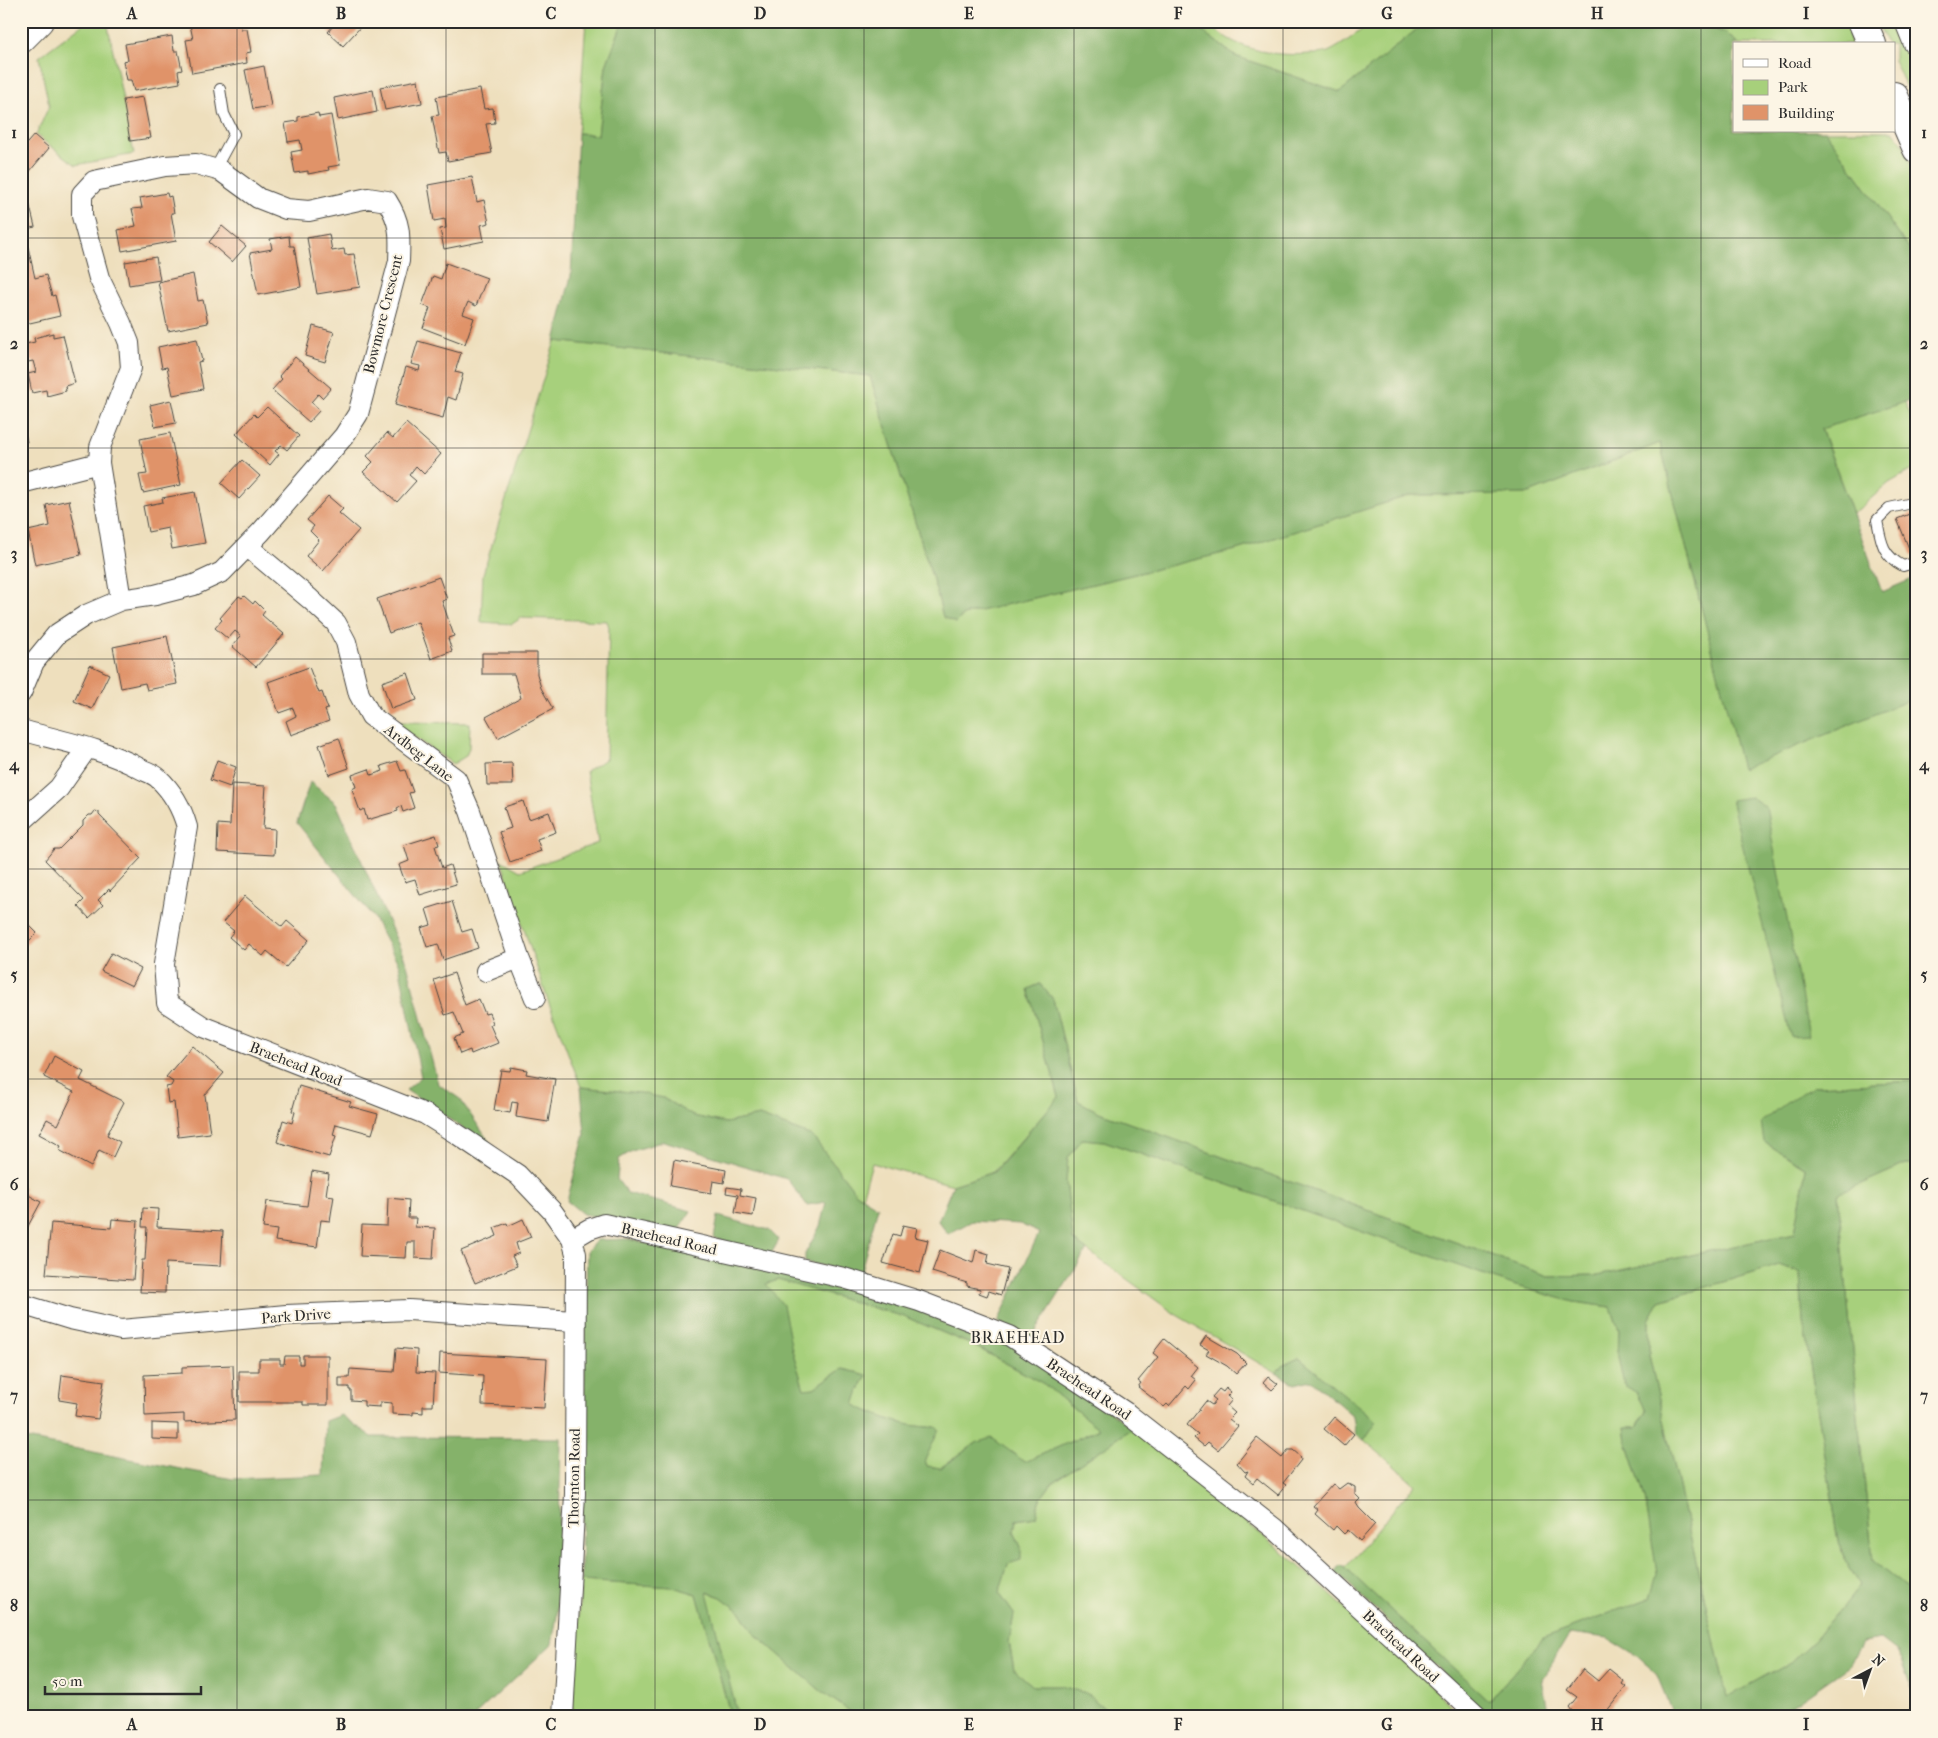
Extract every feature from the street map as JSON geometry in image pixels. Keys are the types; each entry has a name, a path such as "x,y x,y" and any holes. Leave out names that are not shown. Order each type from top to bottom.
{"main road":[{"path":"21,39 39,21"},
{"path":"1862,21 1871,42"},
{"path":"1909,21 1917,41"},
{"path":"1896,101 1917,148"}],"street":[{"name":"Bowmore Crescent","path":"21,693 34,662 56,634 86,615 121,600 155,595 194,585 222,572 248,547 344,436 358,414 400,261 400,238 396,215 387,202 368,198 309,211 286,209 258,198 221,171 196,164 165,166 94,181 82,194 82,216 99,278 129,343 131,368 100,447 100,463 121,600"},
{"path":"21,483 100,463"},
{"name":"Ardbeg Lane","path":"248,547 336,623 346,642 359,694 371,716 456,779 470,811 519,958 535,998"},
{"name":"Braehead Road","path":"21,730 87,748 131,764 158,778 173,796 184,814 187,827 164,964 168,1003 204,1027 425,1114 518,1175 552,1211 572,1239 589,1229 604,1224 844,1278 919,1301 1010,1336 1125,1412 1276,1529 1478,1717"},
{"path":"21,822 59,788 87,748"},
{"path":"486,971 519,958"},
{"name":"Thornton Road","path":"563,1717 575,1494 574,1321 576,1254 572,1239"},
{"name":"Park Drive","path":"21,1304 70,1319 121,1330 286,1315 409,1310 574,1321"}],"lane":[{"path":"215,169 234,134 224,114 220,89"},
{"path":"1917,502 1889,508 1877,520 1882,548 1894,561 1903,566 1917,562"}],"green space":[{"path":"87,21 107,21 134,154 76,165 36,135 49,106 39,57"},
{"path":"586,21 623,21 606,66 598,135 578,133"},
{"path":"623,21 1189,21 1235,56 1340,92 1427,21 1694,21 1725,33 1736,42 1733,42 1733,132 1826,132 1917,260 1917,398 1821,429 1882,592 1917,577 1917,697 1742,769 1660,443 1526,494 1411,495 1236,550 963,615 956,623 943,617 870,376 555,341 571,276 578,133 598,135 606,66"},
{"path":"1189,21 1206,21 1216,31 1240,45 1267,52 1295,55 1328,52 1345,42 1372,21 1427,21 1340,92 1235,56"},
{"path":"1694,21 1846,21 1851,42 1736,42 1725,33"},
{"path":"1877,21 1894,21 1917,75 1917,112 1896,65 1896,42 1886,42"},
{"path":"1826,132 1894,132 1902,142 1917,179 1917,260"},
{"path":"555,341 870,376 943,617 956,623 963,615 1236,550 1411,495 1526,494 1660,443 1742,768 1917,697 1917,1081 1815,1086 1764,1142 1806,1168 1795,1233 1598,1275 1548,1276 1099,1112 1078,1101 1053,999 1040,984 1028,989 1059,1097 993,1172 953,1185 872,1163 862,1197 856,1193 812,1136 759,1116 726,1123 693,1116 663,1098 640,1093 581,1087 547,998 501,860 520,871 598,843 586,771 606,759 609,627 607,621 521,618 512,624 481,622 483,574"},
{"path":"1905,402 1917,431 1917,467 1889,483 1853,514 1821,428"},
{"path":"380,713 397,722 470,723 469,748 466,756 453,764"},
{"path":"310,782 336,803 407,964 438,1084 460,1099 494,1149 406,1090 421,1077 399,965 373,917 297,823"},
{"path":"1751,797 1766,807 1809,1036 1791,1037 1731,800"},
{"path":"1040,984 1053,999 1078,1101 1099,1112 1548,1276 1598,1275 1795,1233 1806,1168 1764,1142 1761,1122 1793,1098 1815,1086 1917,1081 1917,1164 1906,1164 1838,1194 1873,1561 1917,1598 1917,1717 1907,1717 1915,1699 1898,1652 1881,1639 1862,1642 1849,1666 1776,1717 1674,1717 1656,1673 1639,1658 1607,1638 1570,1633 1542,1679 1547,1705 1539,1717 1489,1717 1335,1571 1342,1565 1489,1701 1543,1638 1650,1598 1657,1573 1645,1498 1627,1442 1625,1427 1637,1427 1646,1410 1637,1393 1624,1385 1618,1357 1619,1330 1611,1307 1574,1302 1516,1286 1104,1141 1082,1139 1068,1158 1066,1181 1073,1240 1087,1250 1031,1339 998,1322 1039,1233 1020,1224 972,1221 948,1234 938,1221 953,1185 994,1172 1059,1097 1028,989","holes":["1779,1265 1800,1273 1803,1321 1841,1553 1860,1585 1815,1640 1792,1661 1727,1697 1649,1355 1649,1320 1660,1301"]},
{"path":"581,1087 640,1093 663,1098 693,1116 726,1123 759,1116 812,1136 856,1193 878,1207 860,1274 805,1262 805,1254 820,1226 826,1202 807,1205 787,1179 664,1141 632,1151 619,1159 617,1179 627,1193 691,1211 677,1232 583,1214 567,1201 585,1134"},
{"path":"1082,1139 1104,1141 1516,1286 1574,1302 1611,1307 1619,1330 1618,1357 1646,1410 1637,1427 1625,1427 1627,1442 1645,1498 1658,1573 1650,1598 1543,1638 1489,1701 1345,1568 1415,1484 1364,1440 1376,1421 1299,1358 1282,1366 1276,1373 1175,1314 1073,1240 1066,1181 1068,1158"},
{"path":"1906,1164 1917,1164 1917,1598 1873,1561 1838,1194"},
{"path":"718,1216 769,1230 779,1240 771,1254 714,1238"},
{"path":"627,1239 882,1295 1009,1342 1133,1428 1052,1483 1039,1501 1036,1517 1016,1520 1014,1532 1021,1547 1021,1560 1008,1564 999,1593 1014,1614 1009,1642 1014,1670 1033,1686 1060,1686 1086,1693 1115,1717 858,1717 821,1691 755,1634 740,1611 721,1597 707,1592 738,1717 731,1717 697,1594 673,1587 581,1581 587,1251 597,1240","holes":["778,1280 908,1318 975,1346 1044,1384 1099,1429 1025,1462 992,1438 978,1442 940,1468 927,1466 925,1460 939,1430 936,1427 904,1424 854,1405 867,1375 842,1369 814,1388 804,1389 792,1350 783,1305 766,1284"]},
{"path":"1779,1265 1800,1273 1803,1321 1841,1553 1860,1585 1815,1640 1792,1661 1727,1697 1649,1355 1649,1320 1660,1301"},
{"path":"778,1280 908,1318 974,1346 1044,1384 1099,1429 1025,1462 978,1442 940,1468 927,1466 925,1460 936,1427 904,1424 854,1405 867,1375 842,1369 814,1388 804,1390 792,1350 765,1284"},
{"path":"1299,1358 1377,1421 1364,1440 1356,1435 1353,1416 1311,1380 1295,1384 1276,1373 1282,1366"},
{"path":"341,1415 372,1437 561,1438 557,1616 552,1644 473,1717 21,1717 21,1438 233,1479 323,1475 325,1421"},
{"path":"1133,1428 1203,1488 1287,1555 1464,1717 1115,1717 1086,1693 1060,1686 1033,1686 1014,1670 1009,1642 1014,1614 999,1593 1008,1564 1021,1547 1014,1532 1016,1520 1036,1517 1039,1501 1052,1483"},
{"path":"581,1581 673,1587 697,1594 731,1717 572,1717"},
{"path":"706,1592 721,1597 740,1611 755,1634 821,1691 858,1717 738,1717"}],"building":[{"path":"210,21 240,21 241,29 247,29 251,52 246,53 247,63 192,73 186,40 193,39 190,25"},
{"path":"337,21 366,21 343,46 328,32"},
{"path":"172,36 174,51 178,51 182,70 178,71 180,83 134,91 131,80 127,80 123,61 128,60 125,44"},
{"path":"264,66 271,106 253,109 245,70"},
{"path":"418,80 422,103 385,110 380,87"},
{"path":"480,89 484,109 493,108 495,123 486,124 492,153 448,161 446,152 439,153 432,116 439,115 436,97"},
{"path":"373,90 377,112 338,120 334,98"},
{"path":"143,97 151,138 130,141 123,100"},
{"path":"318,113 319,117 331,115 340,165 328,167 329,170 308,174 308,171 295,173 291,152 302,150 300,140 288,142 285,123 298,121 298,117"},
{"path":"34,135 49,148 25,177 21,174 21,150"},
{"path":"472,177 477,202 484,200 489,223 481,225 484,241 444,249 440,229 446,228 445,219 434,221 428,185"},
{"path":"21,178 23,178 35,227 26,229 27,233 21,234"},
{"path":"167,193 168,197 171,196 174,213 171,213 176,241 122,251 118,230 136,226 132,209 142,208 140,198"},
{"path":"222,226 246,246 232,262 209,242"},
{"path":"329,234 332,251 344,249 345,255 354,254 360,287 317,294 307,238"},
{"path":"289,236 290,246 294,246 301,287 258,295 250,253 272,249 270,239"},
{"path":"28,247 35,278 46,275 52,296 55,295 60,316 21,325 21,249"},
{"path":"156,257 160,280 129,285 125,262"},
{"path":"446,263 487,278 476,306 468,302 463,314 474,318 465,344 423,328 430,308 422,305 433,276 441,279"},
{"path":"193,274 198,301 203,300 208,323 168,331 158,282"},
{"path":"313,326 334,332 325,362 305,356"},
{"path":"53,333 53,337 63,335 75,383 65,386 66,391 47,396 46,390 32,393 28,374 36,372 33,361 23,363 21,345 35,342 34,338"},
{"path":"197,339 202,361 198,362 203,389 173,395 167,367 162,368 158,347"},
{"path":"418,341 461,353 455,372 463,374 456,400 448,397 443,418 395,405 406,367 419,371 420,366 411,364"},
{"path":"295,357 331,388 322,398 318,394 311,402 320,410 309,422 272,390 282,379 279,376"},
{"path":"171,400 176,423 155,427 150,405"},
{"path":"267,407 299,436 287,450 281,445 275,451 279,454 270,465 236,434 254,414 257,417"},
{"path":"21,420 27,442 21,443"},
{"path":"406,423 441,454 424,474 416,466 409,475 416,481 397,502 363,472 373,462 367,456 387,433 393,438"},
{"path":"170,433 181,485 143,493 139,475 147,474 140,439"},
{"path":"242,460 260,476 239,499 221,483"},
{"path":"195,492 205,543 172,549 168,528 148,532 143,506 163,502 162,498"},
{"path":"328,496 343,509 339,513 359,530 323,571 306,556 319,540 310,531 314,526 307,520"},
{"path":"69,500 81,555 35,565 28,531 50,526 46,505"},
{"path":"1917,511 1917,554 1912,556 1897,519"},
{"path":"439,577 447,599 442,601 454,636 448,638 452,651 431,659 418,622 389,633 377,599"},
{"path":"239,596 242,598 244,596 253,604 255,601 265,611 262,615 284,634 256,667 232,646 241,636 235,631 228,639 215,628 222,620 220,618"},
{"path":"167,636 177,684 147,690 145,683 121,688 113,647"},
{"path":"482,653 537,653 537,674 541,688 553,709 498,738 486,717 521,698 514,674 482,674"},
{"path":"90,665 109,674 92,709 74,701"},
{"path":"309,667 319,693 322,692 328,709 325,710 329,721 291,735 286,721 296,716 293,708 279,713 268,682"},
{"path":"408,673 417,700 391,709 382,682"},
{"path":"339,738 349,768 329,775 319,745"},
{"path":"217,760 236,767 230,787 210,780"},
{"path":"397,761 401,771 405,770 413,792 409,793 414,808 403,812 401,806 397,808 398,811 367,820 364,809 360,811 352,789 356,787 352,775 369,769 371,775 383,771 381,766"},
{"path":"512,763 513,785 487,785 486,764"},
{"path":"232,784 266,786 263,828 275,829 274,855 217,852 218,824 230,825"},
{"path":"523,801 529,819 549,812 556,832 537,839 541,851 510,862 499,832 511,828 504,807"},
{"path":"95,811 99,812 99,815 141,858 110,891 109,889 98,900 103,905 89,918 78,906 84,900 45,860 54,849 59,849 83,825 83,821"},
{"path":"436,835 439,845 435,846 442,868 450,865 456,884 420,895 415,879 405,882 399,865 409,861 404,845"},
{"path":"245,896 282,927 287,921 309,940 286,967 267,951 263,956 249,944 244,950 229,937 234,931 223,922"},
{"path":"452,901 462,932 472,929 478,948 443,960 438,944 427,947 421,928 431,925 426,909"},
{"path":"21,917 37,933 21,949"},
{"path":"111,953 141,969 132,986 101,971"},
{"path":"454,973 465,1005 479,999 485,1014 489,1013 493,1023 490,1025 498,1043 471,1054 470,1050 460,1054 454,1038 463,1034 454,1012 445,1015 434,980"},
{"path":"192,1046 224,1073 205,1095 210,1133 178,1137 174,1102 168,1103 166,1087 171,1086 173,1082 166,1077"},
{"path":"54,1056 84,1072 80,1080 124,1102 107,1135 120,1142 113,1157 99,1150 91,1167 59,1150 61,1146 39,1134 47,1119 58,1125 74,1092 44,1077"},
{"path":"511,1067 527,1070 526,1074 555,1079 548,1122 516,1117 518,1103 512,1102 510,1113 494,1110 501,1070 510,1071"},
{"path":"299,1086 351,1102 349,1106 378,1114 372,1134 336,1124 333,1135 336,1136 329,1157 277,1142 283,1120 292,1123 295,1112 292,1111"},
{"path":"674,1160 726,1170 724,1183 713,1181 711,1193 670,1186"},
{"path":"312,1171 329,1174 326,1195 334,1196 330,1221 321,1220 317,1247 275,1241 277,1230 263,1228 267,1201 307,1206"},
{"path":"21,1186 25,1188 23,1192 41,1202 21,1239"},
{"path":"727,1187 741,1189 740,1195 756,1198 753,1216 735,1213 738,1195 726,1193"},
{"path":"388,1198 409,1200 408,1218 416,1218 415,1227 435,1228 433,1259 415,1258 415,1242 407,1242 406,1258 360,1256 362,1225 387,1226"},
{"path":"143,1208 158,1209 157,1227 223,1231 221,1266 166,1263 165,1293 140,1292 142,1260 145,1260 147,1227 142,1227"},
{"path":"112,1219 138,1221 133,1280 46,1274 51,1223 111,1228"},
{"path":"523,1219 531,1237 516,1243 519,1253 512,1256 517,1266 475,1283 461,1251 497,1236 494,1228 507,1223 508,1226"},
{"path":"903,1225 917,1228 915,1237 928,1240 920,1273 883,1263 893,1234 900,1236"},
{"path":"940,1250 973,1263 976,1250 989,1254 987,1264 1008,1269 1001,1295 989,1291 987,1296 979,1293 980,1289 967,1286 967,1283 932,1272"},
{"path":"1206,1336 1237,1354 1246,1363 1236,1374 1227,1366 1206,1354 1209,1350 1200,1345"},
{"path":"1164,1339 1198,1367 1191,1376 1196,1380 1189,1389 1186,1386 1169,1406 1167,1404 1164,1407 1138,1387 1141,1383 1138,1381 1158,1357 1153,1353"},
{"path":"396,1348 417,1350 416,1372 435,1373 433,1406 423,1406 423,1413 413,1412 413,1415 392,1414 392,1403 380,1402 380,1407 364,1406 364,1401 351,1400 351,1390 349,1390 349,1387 339,1387 339,1378 349,1378 350,1369 394,1372"},
{"path":"440,1353 547,1359 544,1408 482,1405 483,1376 439,1373"},
{"path":"21,1355 25,1356 22,1370 21,1370"},
{"path":"303,1355 328,1355 328,1405 303,1405 303,1402 239,1402 239,1371 259,1371 259,1359 280,1359 280,1364 284,1364 285,1356 299,1356 299,1364 303,1364"},
{"path":"233,1365 235,1420 184,1422 184,1414 145,1416 144,1375 182,1373 182,1367"},
{"path":"62,1375 104,1381 98,1419 75,1416 77,1403 59,1400"},
{"path":"1268,1376 1278,1384 1272,1390 1263,1382"},
{"path":"1226,1388 1231,1392 1227,1396 1232,1400 1227,1406 1235,1413 1229,1419 1238,1426 1218,1450 1208,1442 1204,1446 1194,1438 1198,1434 1187,1425 1206,1401 1212,1405 1216,1400 1212,1397 1219,1389 1223,1392"},
{"path":"1334,1417 1354,1434 1344,1446 1324,1429"},
{"path":"152,1423 178,1424 178,1440 152,1439"},
{"path":"1257,1438 1282,1458 1288,1450 1293,1450 1300,1456 1301,1460 1283,1483 1286,1485 1278,1495 1257,1478 1253,1483 1245,1476 1248,1471 1245,1472 1237,1463"},
{"path":"1347,1483 1355,1487 1355,1494 1360,1499 1356,1503 1375,1524 1360,1541 1348,1530 1344,1534 1336,1526 1333,1530 1315,1514 1318,1510 1313,1506 1333,1484 1339,1489"},
{"path":"1583,1669 1598,1681 1609,1669 1624,1681 1622,1684 1626,1687 1602,1717 1573,1717 1575,1715 1569,1707 1577,1697 1567,1690"}],"district":[{"name":"BRAEHEAD","path":"1018,1337"}]}
